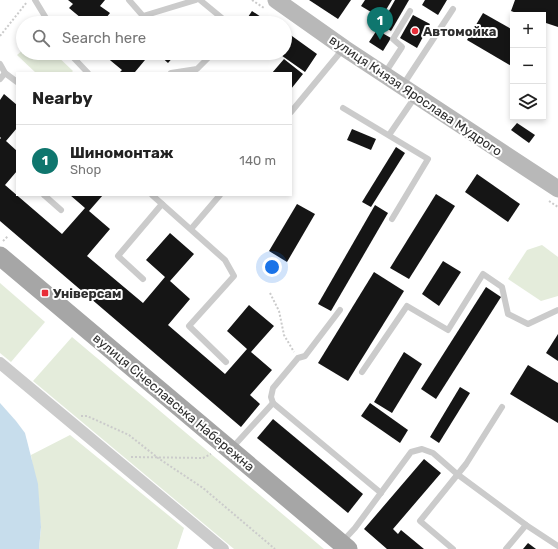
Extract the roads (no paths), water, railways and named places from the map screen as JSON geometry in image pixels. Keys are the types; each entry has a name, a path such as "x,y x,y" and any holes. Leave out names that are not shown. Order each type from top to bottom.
{"main road":[{"name":"вулиця Князя Ярослава Мудрого","path":"276,0 344,48 558,188"},
{"name":"вулиця Січеславська Набережна","path":"0,256 344,546"}],"street":[{"path":"0,363 223,549"}],"lane":[{"path":"35,0 45,16"},
{"path":"129,0 143,16 196,0"},
{"path":"200,0 219,16"},
{"path":"389,135 409,91 453,9"},
{"path":"384,74 402,47 393,39 410,11"},
{"path":"292,111 344,48"},
{"path":"76,60 87,72"},
{"path":"178,72 197,69 207,60"},
{"path":"0,64 5,73 16,81"},
{"path":"0,79 5,73"},
{"path":"343,108 428,159 392,219"},
{"path":"45,196 61,210"},
{"path":"153,196 191,228 224,260 234,276 189,326 226,362"},
{"path":"191,228 219,196"},
{"path":"143,279 118,256 162,204"},
{"path":"362,372 407,306 448,330 483,274 502,287 508,314 528,324 558,310"},
{"path":"340,310 305,356 298,358 273,388 271,397 273,403 381,493"},
{"path":"230,450 273,403"},
{"path":"453,549 420,521 466,464 502,408"},
{"path":"344,546 354,528 411,452 422,450 433,453 457,474 526,525 558,546"},
{"path":"506,549 526,525"}],"water":[{"path":"0,403 25,433 38,484 41,527 39,549 0,549"}],"place":[{"name":"Автомойка","path":"415,31"},
{"name":"Шиномонтаж","path":"380,40"},
{"name":"Універсам","path":"45,293"}]}
